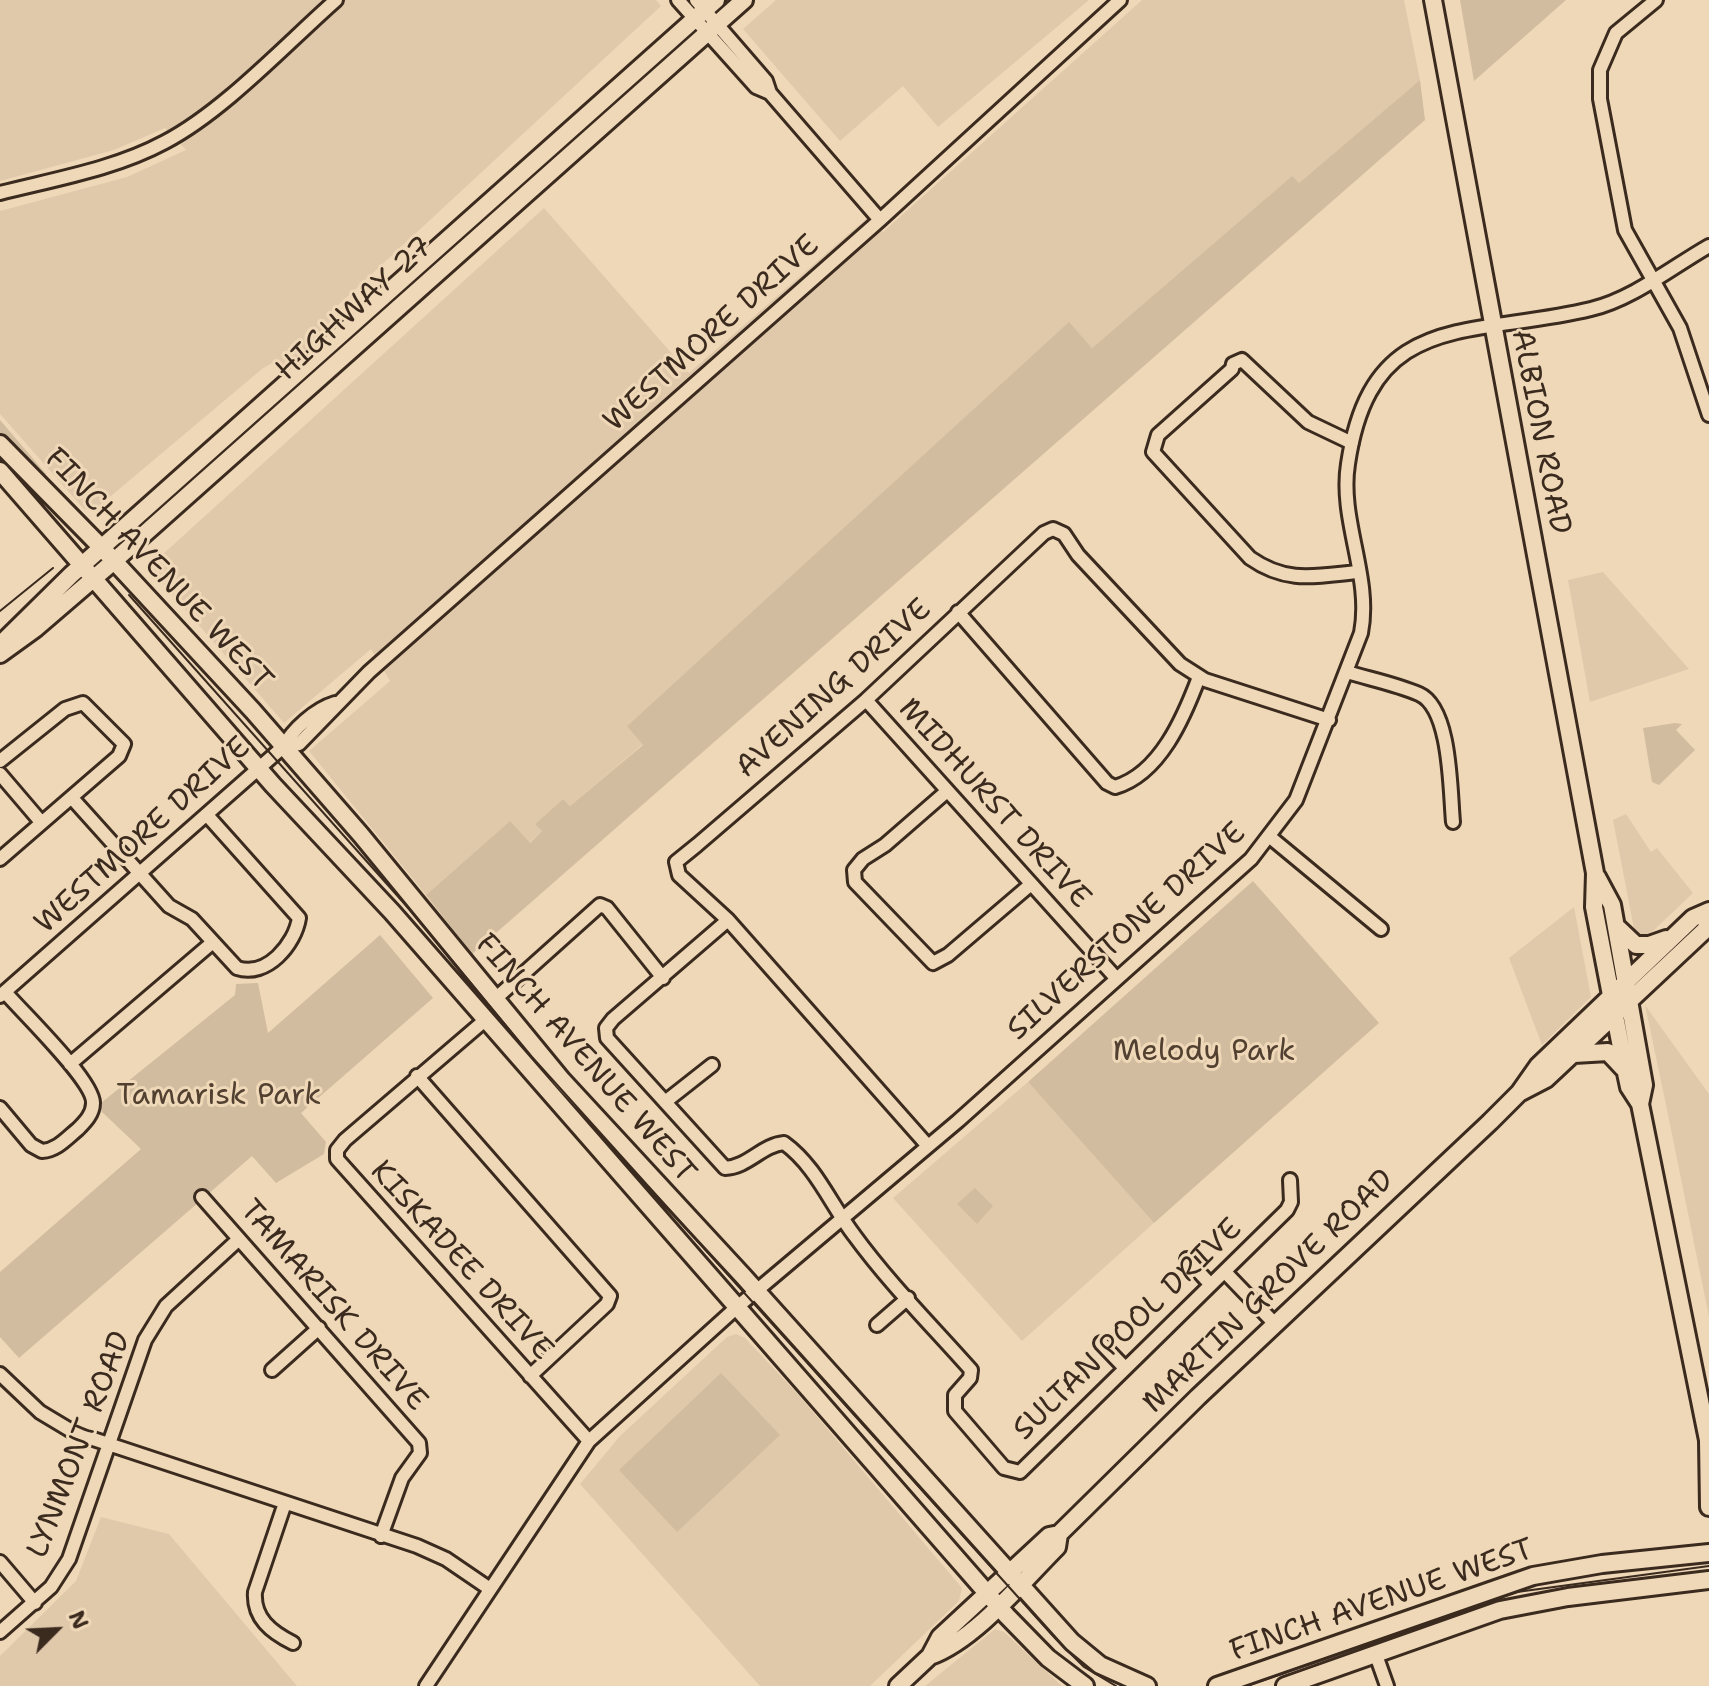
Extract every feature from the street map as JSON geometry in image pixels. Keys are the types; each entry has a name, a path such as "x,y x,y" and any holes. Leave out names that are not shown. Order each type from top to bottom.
{"main road":[{"name":"HIGHWAY 27","path":"0,645 87,573 111,563 744,0"},
{"name":"ALBION ROAD","path":"1433,0 1595,873 1594,907 1629,1087 1640,1104 1708,1443 1709,1507"},
{"name":"HIGHWAY 27","path":"0,654 87,573 99,550 703,7"},
{"name":"FINCH AVENUE WEST","path":"0,444 283,747 361,835 494,1000 624,1149 1084,1654 1115,1674 1147,1686"},
{"name":"FINCH AVENUE WEST","path":"0,463 99,550"},
{"name":"FINCH AVENUE WEST","path":"0,471 259,767 392,912 484,1021 992,1599 1048,1658 1085,1686"},
{"name":"ALBION ROAD","path":"1595,873 1612,905 1644,1085 1640,1104"},
{"name":"MARTIN GROVE ROAD","path":"898,1686 930,1656 951,1649 1049,1536 1059,1534 1519,1093 1538,1066 1675,935 1693,918 1709,911"},
{"name":"MARTIN GROVE ROAD","path":"1519,1093 1546,1079 1705,930 1709,922"},
{"path":"1615,923 1625,938 1636,945 1649,945 1675,935"},
{"path":"1573,1054 1608,1052 1626,1073"},
{"name":"FINCH AVENUE WEST","path":"1217,1686 1533,1576 1602,1564 1709,1553"},
{"name":"FINCH AVENUE WEST","path":"1285,1686 1523,1605 1709,1580"}],"street":[{"path":"0,193 112,164 168,141 211,111 336,0"},
{"path":"678,0 703,7 711,28 766,81 770,93 880,220"},
{"name":"WESTMORE DRIVE","path":"2,994 283,747 290,734 335,703 880,220 1120,0"},
{"path":"1656,0 1616,33 1604,55 1599,83 1621,217 1680,328 1705,385 1709,415"},
{"name":"SILVERSTONE DRIVE","path":"426,1686 589,1441 736,1308 928,1146 1251,859 1270,837 1296,800 1347,672 1363,620 1346,483 1352,443 1373,383 1393,359 1423,341 1609,304 1709,246"},
{"path":"1352,443 1299,415 1242,360 1236,361 1232,369 1158,435 1153,452 1250,558 1265,569 1308,580 1357,572"},
{"name":"AVENING DRIVE","path":"928,1146 728,920 679,875 676,862 866,700 1044,533 1053,529 1064,534 1078,555 1180,664 1199,677 1329,720"},
{"path":"958,612 1107,783 1115,787 1126,784 1145,768 1167,743 1181,722 1199,677"},
{"path":"1347,672 1419,694 1432,704 1441,722 1453,822"},
{"name":"MIDHURST DRIVE","path":"866,700 1116,978"},
{"path":"0,761 65,709 83,703 102,719 124,749 0,859"},
{"path":"0,774 41,822"},
{"path":"946,792 885,845 863,859 854,870 855,882 933,963 940,962 1030,885"},
{"path":"72,798 169,906 192,919 237,968 258,968 273,960 294,939 299,918 207,815"},
{"path":"1270,837 1381,929"},
{"path":"494,1000 589,911 600,905 607,908 663,978"},
{"path":"712,1065 665,1102 607,1038 606,1028 728,920"},
{"path":"70,1064 213,942"},
{"path":"0,1108 31,1145 42,1151 60,1145 84,1123 93,1104 92,1093 70,1064 2,994"},
{"name":"KISKADEE DRIVE","path":"484,1021 345,1140 337,1150 337,1159 589,1441"},
{"path":"417,1076 610,1296 607,1304 530,1376"},
{"name":"SULTAN POOL DRIVE","path":"665,1102 725,1168 737,1167 775,1144 784,1143 800,1158 844,1216 855,1236 971,1370 970,1378 955,1395 955,1411 1004,1468 1013,1472 1020,1472 1287,1210 1291,1202 1290,1180"},
{"name":"TAMARISK DRIVE","path":"202,1197 419,1443 420,1453 402,1478 381,1536"},
{"name":"LYNMONT ROAD","path":"0,1632 35,1603 61,1574 77,1543 135,1365 153,1325 180,1291 239,1239"},
{"path":"1187,1259 1210,1284"},
{"path":"1225,1272 1276,1325"},
{"path":"877,1325 908,1298"},
{"path":"272,1370 319,1328"},
{"path":"1101,1343 1125,1368"},
{"path":"0,1374 23,1398 57,1424 110,1446 430,1551 490,1589"},
{"path":"285,1503 254,1604 266,1624 293,1643"},
{"path":"0,1562 35,1603"},
{"path":"1376,1655 1387,1686"}],"shaded area":[{"path":"0,0 656,0 661,6 334,309 330,327 322,338 286,367 272,363 262,369 92,512 84,509 0,414 0,211 127,177 186,150 165,128 114,150 0,181"},
{"path":"776,0 1089,0 938,127 903,86 840,141 743,29"},
{"path":"1142,0 1404,0 1420,80 1299,183 1291,177 1092,348 1069,323 628,725 643,744 570,806 563,799 536,823 542,831 529,843 509,822 426,895 309,751 390,681 371,649 284,723 157,577 151,565 544,208 689,373 867,218 883,232"},
{"path":"1603,572 1689,669 1590,702 1568,580"},
{"path":"1626,814 1651,852 1657,848 1693,893 1653,931 1636,939 1613,820"},
{"path":"1574,907 1591,997 1542,1045 1509,958"},
{"path":"1645,1005 1709,1094 1709,1317 1666,1105"},
{"path":"1028,1082 1154,1223 1022,1341 893,1198"},
{"path":"736,1334 745,1338 796,1392 962,1588 959,1601 870,1686 760,1686 580,1484 620,1436 727,1337"},
{"path":"101,1517 169,1534 297,1686 0,1686 0,1656 76,1581"},
{"path":"995,1629 1004,1632 1062,1686 925,1686"}],"green space":[{"path":"1460,0 1566,0 1474,81"},
{"path":"1420,80 1425,120 472,954 426,895 510,821 530,843 542,831 535,824 563,799 570,806 643,745 627,726 1069,322 1092,348 1292,176 1299,183"},
{"path":"0,420 46,474 41,479 0,435"},
{"path":"1682,724 1676,730 1695,750 1659,785 1652,782 1643,728"},
{"name":"Melody Park","path":"1253,881 1379,1023 1154,1223 1028,1082"},
{"name":"Tamarisk Park","path":"380,935 433,998 301,1113 326,1142 324,1154 276,1183 252,1156 19,1358 0,1337 0,1272 141,1149 101,1111 101,1103 235,995 236,984 258,983 268,1033"},
{"path":"975,1188 993,1206 977,1224 957,1204"},
{"path":"721,1373 780,1435 677,1532 619,1470"}],"tram line":[{"path":"0,611 53,568"},
{"path":"129,595 411,911 532,1057 1054,1637 1084,1667 1116,1686"},
{"path":"1247,1686 1517,1592 1709,1566"}]}
